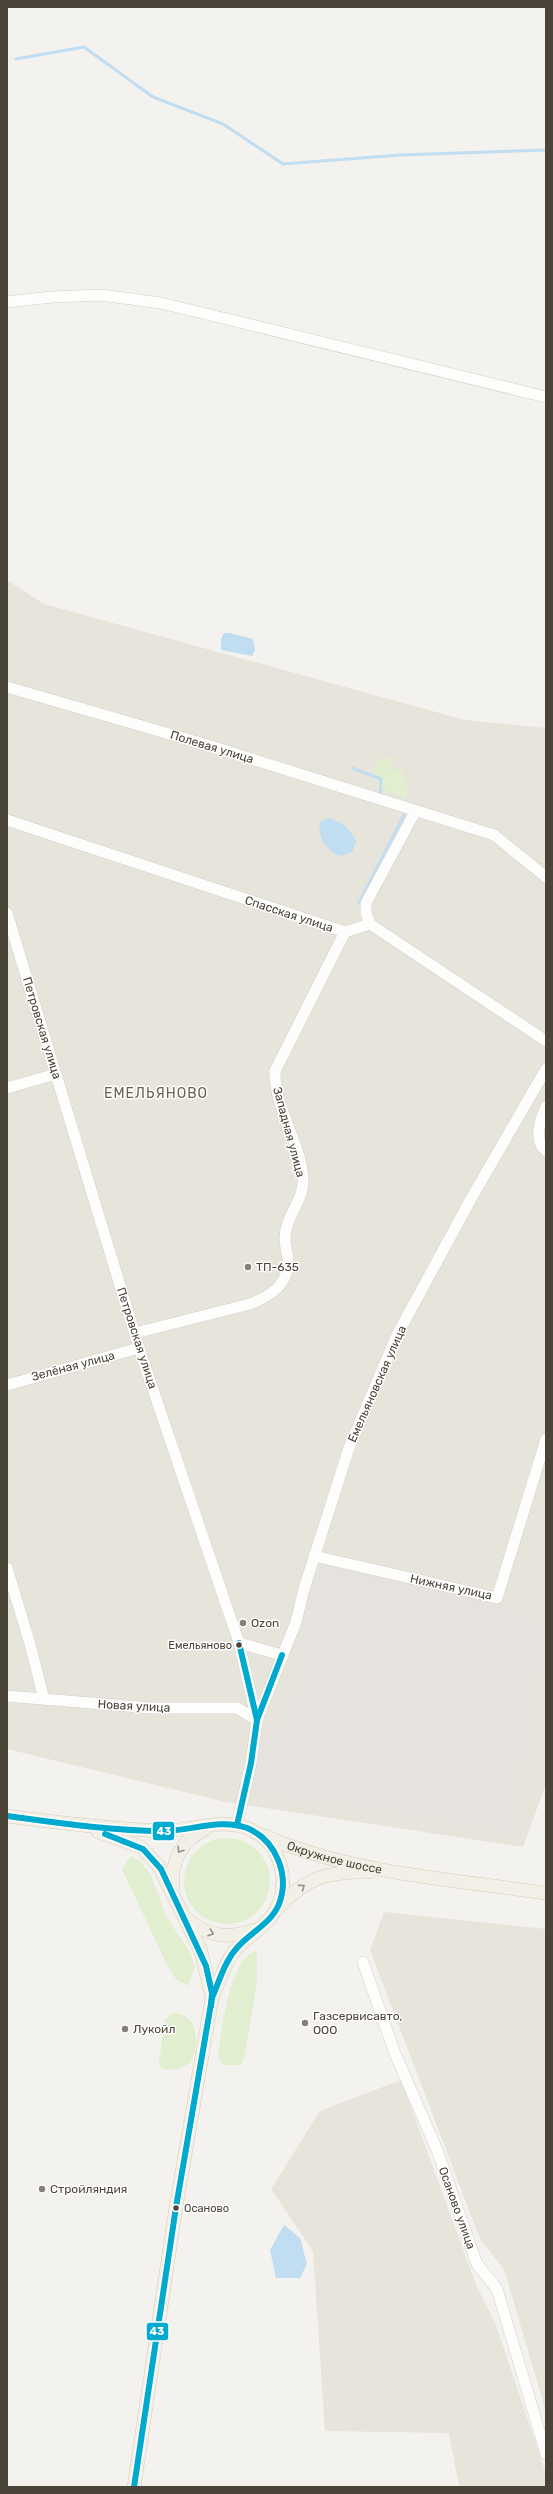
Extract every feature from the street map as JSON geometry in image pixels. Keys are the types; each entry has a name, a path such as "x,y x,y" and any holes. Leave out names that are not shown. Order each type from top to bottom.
{"main road":[{"path":"7,1816 85,1827 173,1831 236,1826 266,1840 275,1852 281,1866 282,1888 274,1914 230,1957 212,1998 176,2207 134,2487"},
{"path":"174,1893 173,1868 180,1850 195,1834 236,1826"},
{"name":"Окружное шоссе","path":"236,1826 301,1852 401,1872 546,1893"},
{"path":"85,1827 141,1847 158,1865 174,1893 180,1910 201,1951 212,1998"},
{"name":"Окружное шоссе","path":"274,1914 304,1885 321,1876 347,1872 401,1872"},
{"path":"180,1910 194,1925 218,1936 235,1936 258,1929"}],"street":[{"path":"7,302 52,297 101,295 162,303 546,397"},
{"name":"Полевая улица","path":"7,687 204,744 415,812 494,835 546,877"},
{"path":"415,812 366,903 366,914 370,924 546,1041"},
{"name":"Спасская улица","path":"7,820 345,932 370,924"},
{"name":"Петровская улица","path":"7,913 139,1348 240,1643 257,1720 250,1763 236,1826"},
{"name":"Западная улица","path":"135,1333 250,1304 265,1298 278,1288 284,1279 288,1261 286,1229 303,1180 276,1090 275,1071 345,932"},
{"name":"Емельяновская улица","path":"257,1720 296,1622 314,1556 349,1448 397,1335 472,1197 546,1069"},
{"path":"7,1088 56,1074"},
{"path":"546,1107 540,1124 538,1137 542,1148 546,1151"},
{"name":"Зелёная улица","path":"7,1385 139,1348"},
{"name":"Нижняя улица","path":"314,1556 497,1598 546,1439"},
{"path":"7,1568 30,1644 44,1699"},
{"path":"240,1643 282,1655"},
{"name":"Новая улица","path":"7,1696 151,1708 237,1708 257,1720"},
{"name":"Осаново улица","path":"363,1962 394,2050 436,2150 477,2264 497,2289 546,2454"}],"shaded area":[{"name":"Емельяново","path":"7,580 44,604 465,720 546,728 546,1784 523,1847 226,1802 7,1749"},
{"path":"314,1563 506,1604 546,1620 546,1653 512,1834 250,1792 261,1725 284,1727"},
{"path":"384,1912 546,1929 546,2412 504,2269 480,2239 370,1950"},
{"path":"401,2080 477,2287 496,2325 546,2474 546,2487 459,2487 449,2433 325,2431 313,2251 271,2189 320,2111"}],"green space":[{"path":"385,757 392,759 391,769 402,771 404,774 408,788 405,798 377,787 374,770 379,759"},
{"path":"227,1838 243,1841 251,1845 263,1857 267,1865 270,1881 267,1897 263,1905 251,1917 243,1921 227,1924 211,1921 203,1917 191,1905 187,1897 184,1881 187,1865 191,1857 203,1845 211,1841"},
{"path":"131,1856 141,1862 151,1875 166,1916 189,1951 195,1967 188,1986 176,1979 168,1967 122,1869"},
{"path":"257,1951 257,1982 244,2059 241,2065 226,2065 220,2062 218,2053 229,1994 240,1965 248,1955"},
{"path":"170,2014 179,2014 186,2017 192,2023 195,2030 196,2039 193,2056 190,2063 178,2069 165,2070 159,2065 159,2061 165,2021"}],"water":[{"path":"224,633 230,633 253,639 255,650 252,656 221,650 221,639"},
{"path":"328,818 341,823 351,833 356,841 352,852 341,856 331,851 324,843 319,828 320,822"},
{"path":"284,2225 300,2238 307,2264 300,2278 276,2278 270,2250"}],"waterway":[{"path":"16,59 84,47 153,97 223,124 283,164 400,155 546,150"},
{"path":"352,768 381,779 380,796"},
{"path":"359,903 404,815"}],"transit line":[{"name":"43","path":"237,1825 251,1763 257,1720 239,1643"},
{"name":"43","path":"257,1720 282,1655"},
{"name":"43","path":"7,1816 85,1826 143,1831 163,1831 226,1824 237,1825 247,1828 266,1841 273,1850 281,1870 283,1882 279,1904 271,1917 241,1943 232,1954 225,1966 212,1998 176,2207 134,2487"},
{"name":"43","path":"105,1834 143,1849 161,1869 206,1966 212,1993 211,2006"}],"place":[{"name":"ТП-635","path":"248,1267"},
{"name":"Ozon","path":"243,1623"},
{"name":"Емельяново","path":"239,1645"},
{"name":"Газсервисавто, ООО","path":"305,2023"},
{"name":"Лукойл","path":"125,2029"},
{"name":"Стройляндия","path":"42,2189"},
{"name":"Осаново","path":"176,2208"}],"district":[{"name":"ЕМЕЛЬЯНОВО","path":"156,1093"}]}
